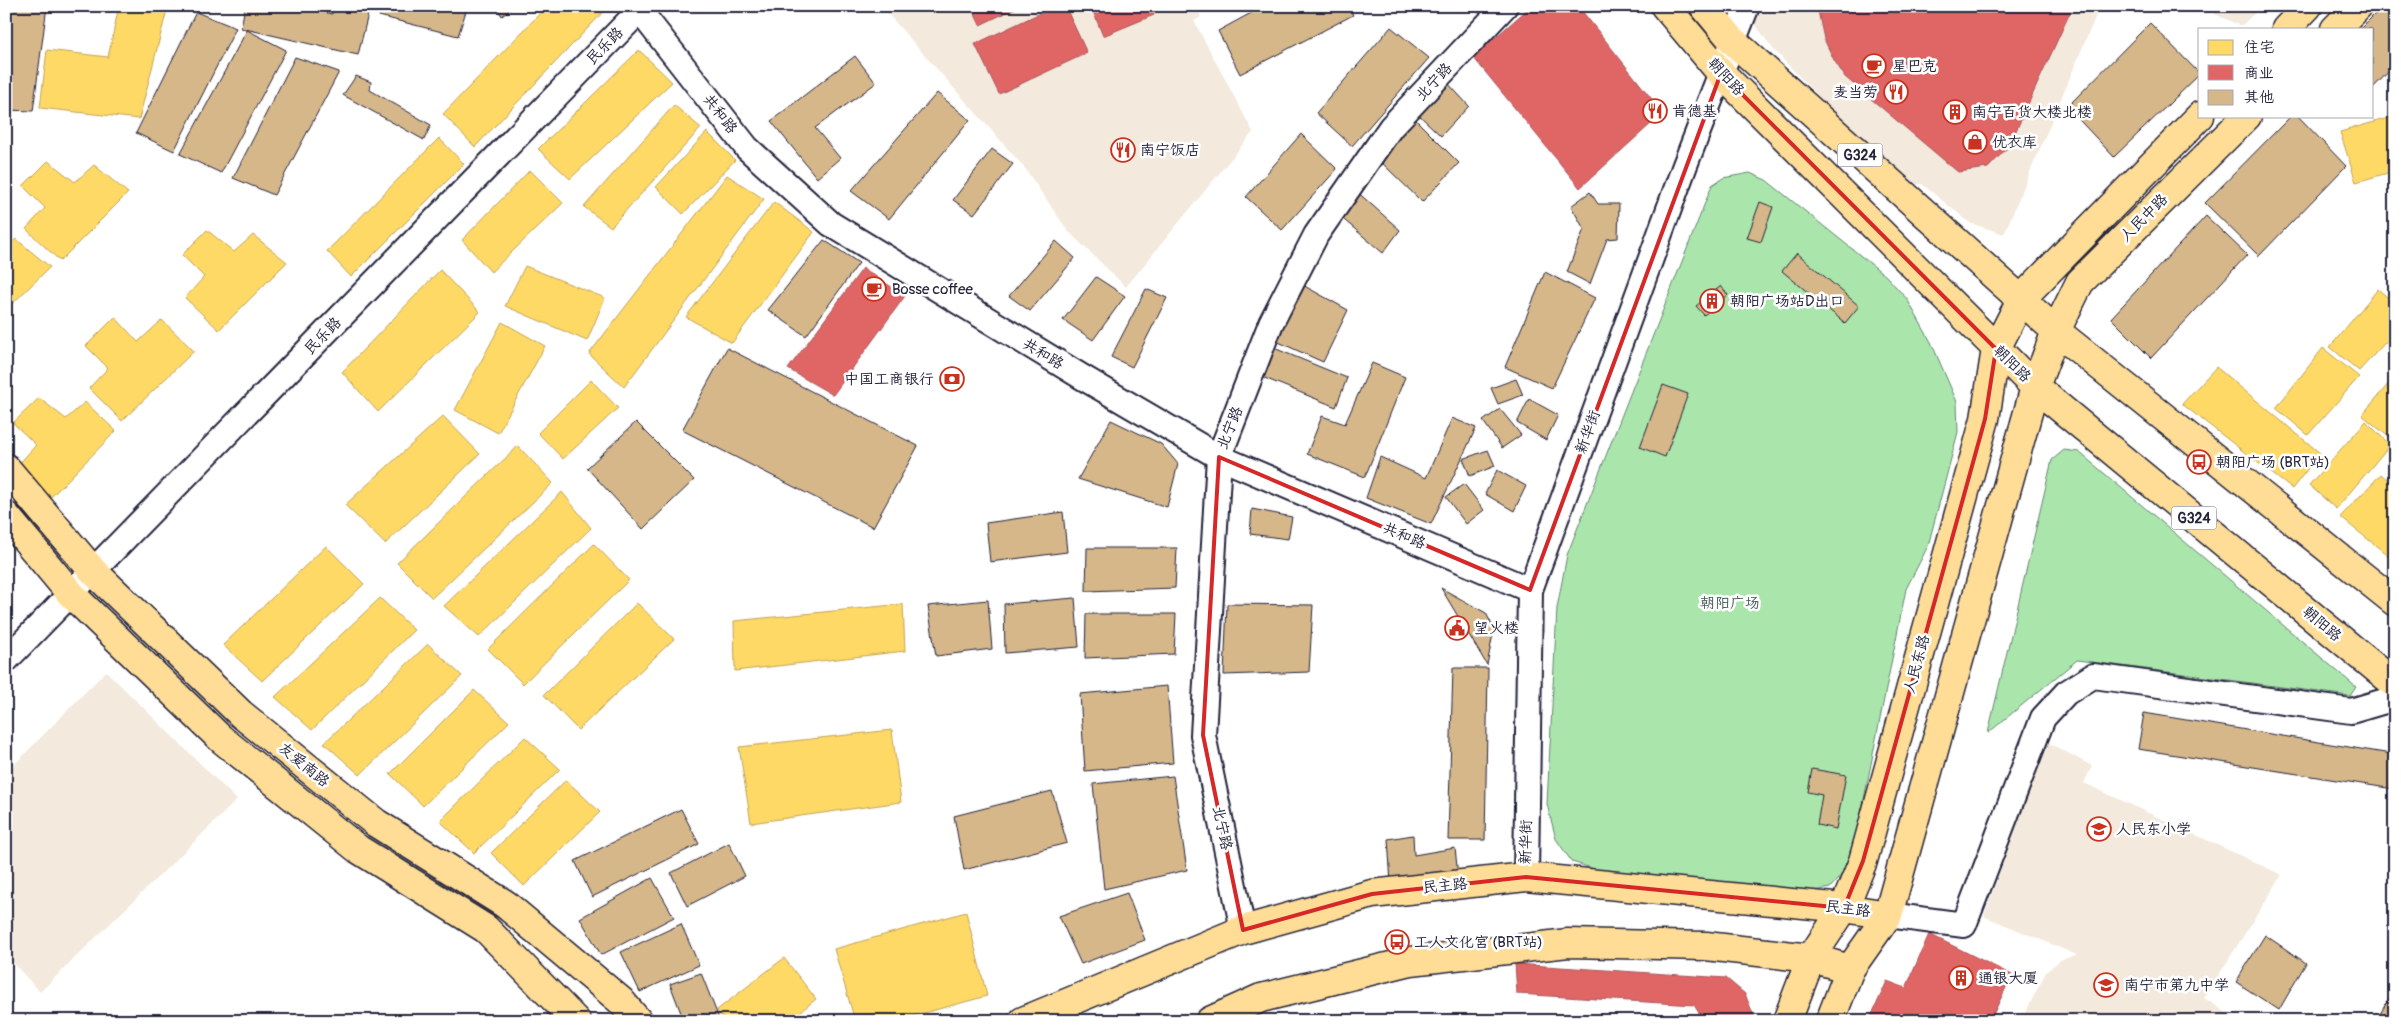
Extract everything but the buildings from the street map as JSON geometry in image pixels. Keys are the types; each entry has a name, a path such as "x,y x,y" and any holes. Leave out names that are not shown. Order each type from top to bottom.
{"main road":[{"name":"朝阳路","path":"1665,6 1721,73 2035,386 2395,684"},
{"name":"朝阳路","path":"1704,6 1733,41 2022,298 2056,331 2395,602"},
{"path":"2287,28 2308,6"},
{"path":"2336,28 2358,6"},
{"path":"2022,298 2198,118"},
{"name":"人民中路","path":"2056,331 2080,282 2245,118"},
{"name":"人民东路","path":"1787,1021 1811,958 1844,908 1863,861 1982,428 1996,349 2022,298"},
{"path":"1830,1021 1850,969 1888,915 2035,386 2056,331"},
{"name":"友爱南路","path":"6,468 93,571 241,714 376,823 505,904 621,1001 638,1021"},
{"name":"友爱南路","path":"6,516 71,594 220,738 358,849 486,929 576,1021"},
{"name":"民主路","path":"1023,1021 1243,930 1372,894 1526,877 1844,908 1888,915"},
{"path":"1210,1021 1261,998 1411,961 1568,943 1706,946 1811,958 1850,969"}],"street":[{"name":"北宁路","path":"1243,930 1203,735 1219,457 1271,323 1316,234 1391,127 1505,6"},
{"name":"新华街","path":"1526,877 1530,590 1685,165 1747,6"},
{"name":"共和路","path":"638,9 747,148 831,224 1082,377 1219,457 1530,590"},
{"name":"民乐路","path":"6,660 638,9"},
{"path":"1888,915 1964,925 2043,718 2066,693 2092,676 2351,711 2395,698"}],"highlighted area":[{"path":"1721,73 1996,349 1985,419 1863,861 1844,908 1526,877 1372,894 1243,930 1203,735 1219,457 1530,590"}],"shaded area":[{"name":"南宁饭店","path":"881,6 1196,6 1201,17 1194,21 1253,132 1126,287 1068,231 1024,167"},
{"path":"1742,6 2100,6 2004,234 1970,223 1922,184 1910,185 1889,170 1773,49"},
{"path":"2197,6 2262,6 2241,26"},
{"path":"106,671 237,800 40,992 6,955 6,773"},
{"name":"人民东小学","path":"2047,742 2092,766 2084,783 2282,875 2204,998 2239,1021 2021,1021 2046,972 2060,960 2077,955 1984,916"}],"green space":[{"name":"朝阳广场","path":"1750,173 1766,180 1886,276 1907,299 1931,342 1957,402 1958,432 1928,546 1906,589 1851,864 1830,888 1799,894 1630,880 1572,862 1556,839 1547,804 1557,608 1567,555 1712,185 1723,178"},
{"path":"2064,450 2079,452 2356,687 2350,696 2077,660 1988,733 2052,460"}],"place":[{"name":"星巴克","path":"1874,66"},
{"name":"麦当劳","path":"1896,92"},
{"name":"肯德基","path":"1655,111"},
{"name":"南宁百货大楼北楼","path":"1955,112"},
{"name":"优衣库","path":"1975,142"},
{"name":"南宁饭店","path":"1123,150"},
{"name":"Bosse coffee","path":"874,289"},
{"name":"朝阳广场站D出口","path":"1712,301"},
{"name":"中国工商银行","path":"952,379"},
{"name":"朝阳广场 (BRT站)","path":"2199,462"},
{"name":"望火楼","path":"1457,628"},
{"name":"人民东小学","path":"2099,829"},
{"name":"工人文化宫 (BRT站)","path":"1397,942"},
{"name":"通银大厦","path":"1961,978"},
{"name":"南宁市第九中学","path":"2106,985"}]}
